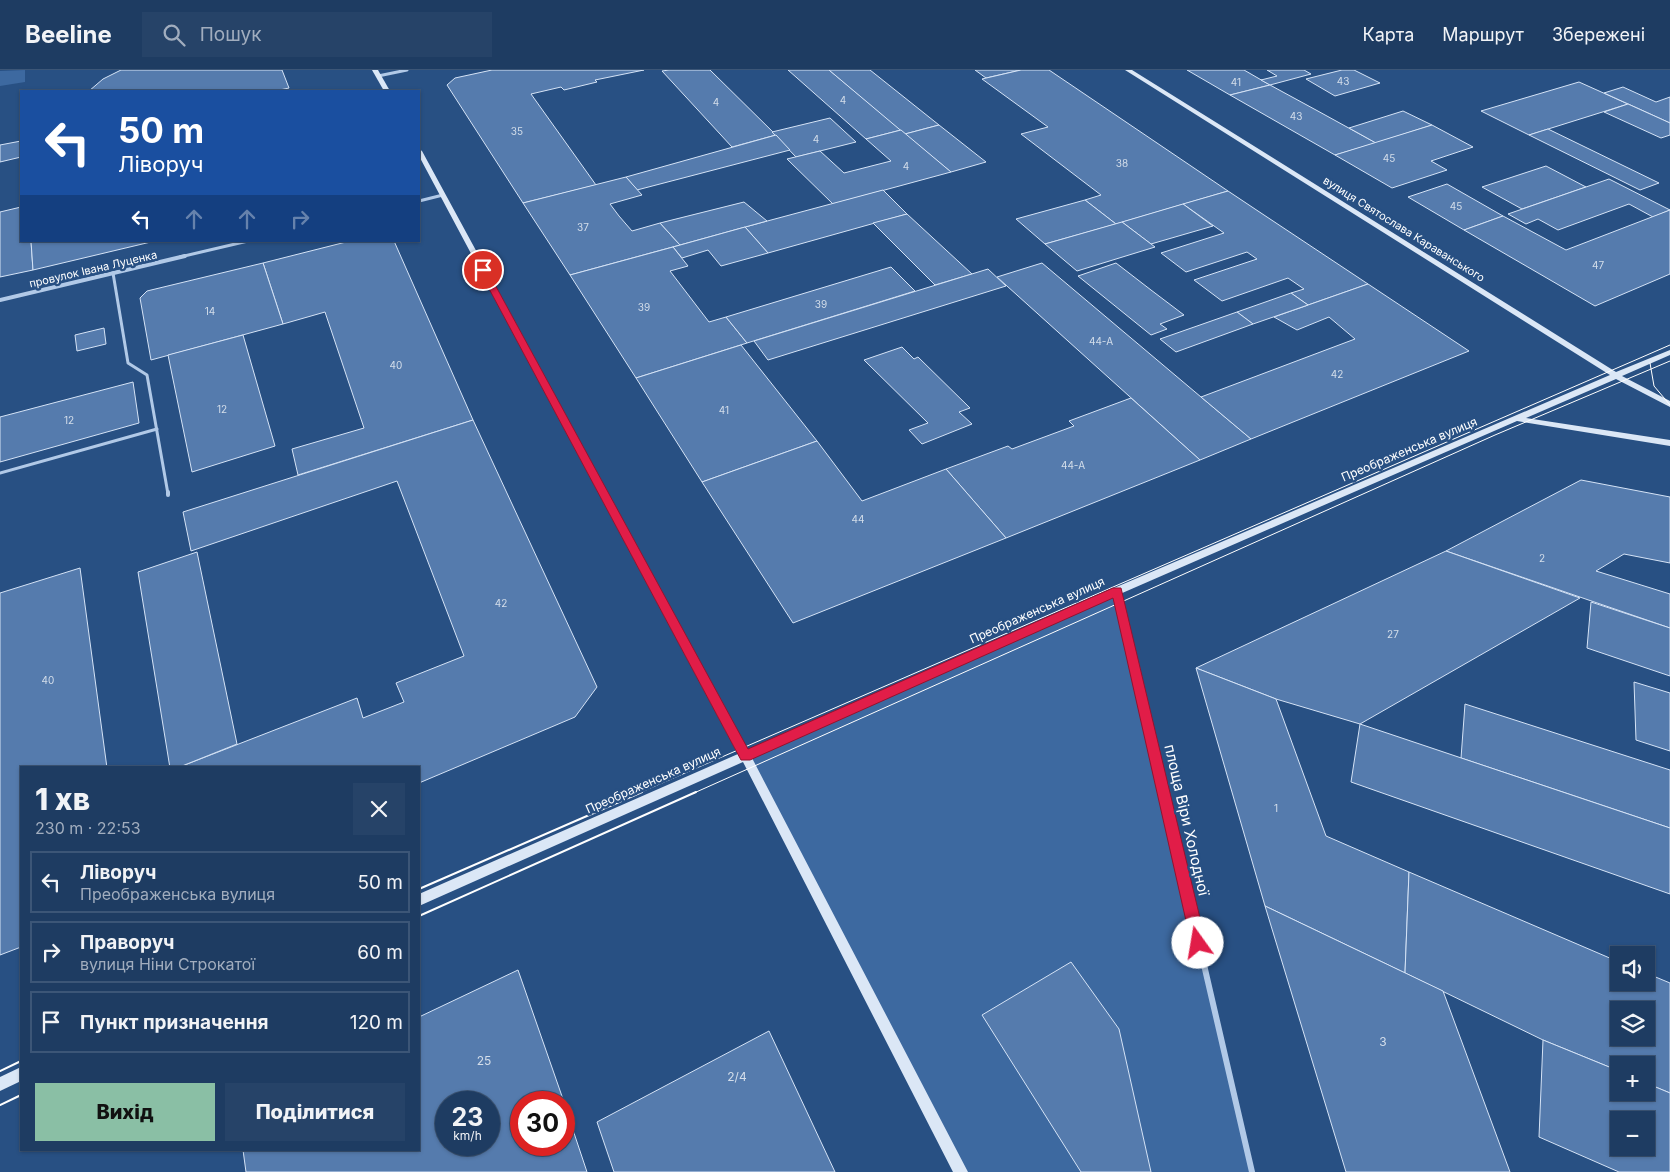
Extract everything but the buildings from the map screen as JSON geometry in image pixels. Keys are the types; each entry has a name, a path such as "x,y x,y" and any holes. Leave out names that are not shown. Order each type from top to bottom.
{"main road":[{"name":"вулиця Святослава Караванського","path":"1128,70 1615,375 1670,404"},
{"path":"376,73 386,90"},
{"path":"420,153 745,756 962,1172"},
{"name":"Преображенська вулиця","path":"420,900 1117,591 1670,352"},
{"path":"1517,419 1670,443"},
{"path":"0,1084 20,1074"}],"street":[{"path":"376,73 408,70"},
{"path":"420,201 442,195"},
{"name":"провулок Івана Луценка","path":"0,300 244,242"},
{"name":"площа Віри Холодної","path":"1117,591 1252,1172"}],"lane":[{"path":"113,273 128,363 147,375 168,495"},
{"path":"0,473 157,429"}],"shaded area":[{"path":"25,70 25,82 0,86 0,71"},
{"path":"1117,591 1252,1172 961,1172 745,756"}],"tram line":[{"path":"639,793 1670,345"},
{"path":"1651,369 1670,361"},
{"path":"1650,363 1651,369"},
{"path":"694,793 1495,435 1651,369"},
{"path":"1651,369 1654,386 1670,405"},
{"path":"420,889 642,792"},
{"path":"420,916 696,792"},
{"path":"0,1071 20,1061"},
{"path":"0,1105 20,1095"}],"route":[{"path":"483,270 745,756 1117,591 1198,943"}]}
